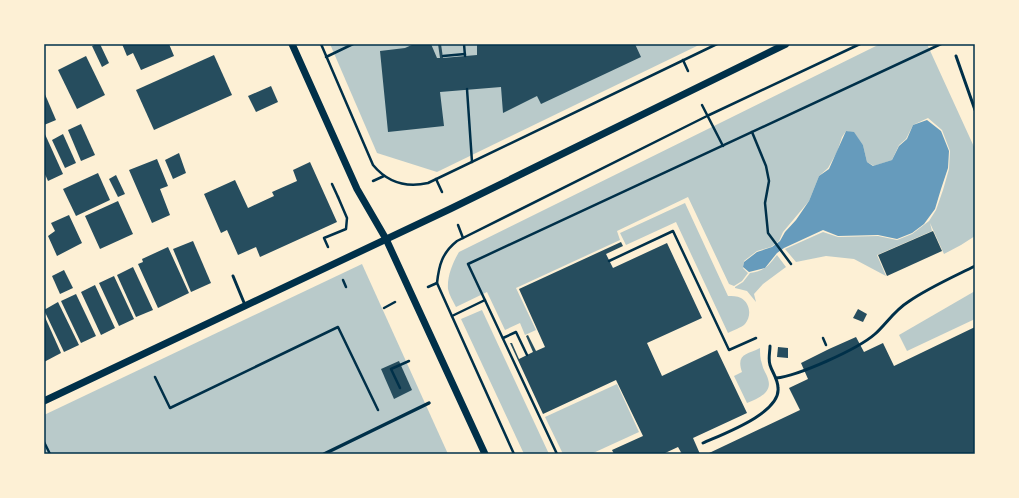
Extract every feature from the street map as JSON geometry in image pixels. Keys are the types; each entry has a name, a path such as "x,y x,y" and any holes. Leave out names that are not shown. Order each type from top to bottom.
{"street":[{"path":"292,44 356,189 386,239 485,454"},
{"path":"44,401 386,239 786,44"},
{"path":"324,454 429,404"}],"lane":[{"path":"956,56 975,110"},
{"path":"776,378 804,371 860,345 875,334 907,302 975,266"},
{"path":"233,276 245,306"},
{"path":"703,444 758,417 770,407 778,395 778,387 776,378 769,363 770,346"}],"path":[{"path":"320,44 373,165 384,176 401,184 419,185 428,183 717,44"},
{"path":"326,57 353,44"},
{"path":"443,56 465,55 464,44"},
{"path":"437,283 438,271 442,258 448,248 456,241 707,116 860,44"},
{"path":"557,454 468,264 941,44"},
{"path":"467,89 472,162"},
{"path":"707,116 723,146"},
{"path":"752,132 766,166 769,181 765,203 768,233 791,264"},
{"path":"609,261 673,231 729,350 756,338"},
{"path":"452,316 485,300"},
{"path":"155,377 170,408 338,327 385,425"},
{"path":"503,338 516,332 527,355"},
{"path":"400,388 391,369 409,361"},
{"path":"44,442 50,454"}],"shaded area":[{"path":"330,44 701,44 437,172 377,153"},
{"path":"880,44 927,44 975,149 975,236 961,245 944,254 930,223 932,231 877,255 886,276 854,259 826,256 796,262 785,249 823,232 838,237 878,236 897,240 912,234 929,221 936,210 943,190 949,169 950,151 942,130 928,118 913,125 906,139 899,145 892,160 874,166 867,162 863,145 854,133 846,131 828,168 819,176 809,201 783,232 779,241 771,247 757,251 744,261 743,268 748,273 742,281 734,286 729,284 688,197 617,231 620,240 516,288 536,330 525,335 520,323 505,330 487,292 456,307 449,294 448,279 459,252"},
{"path":"685,203 728,296 736,296 741,298 748,306 749,317 745,324 728,333 676,222 626,245 620,233"},
{"path":"777,255 786,267 763,284 754,294 756,302 747,291 735,288 743,282 750,273 759,271 766,267"},
{"path":"362,264 448,454 44,454 44,415"},
{"path":"975,291 975,319 907,351 899,335"},
{"path":"482,310 549,454 524,454 461,319"},
{"path":"760,348 763,368 767,375 769,384 763,395 747,403 734,376 742,372 740,366 741,358"},
{"path":"617,384 639,432 591,454 563,454 545,417"}],"water":[{"path":"927,120 941,131 949,151 948,168 935,209 924,224 912,233 897,239 878,235 838,236 823,230 784,248 777,253 765,268 749,272 743,267 744,262 757,252 772,247 780,241 785,232 796,220 809,201 819,176 829,169 846,131 854,132 863,145 867,162 873,166 892,160 899,146 907,139 913,125"}],"building":[{"path":"100,44 109,63 102,67 92,46"},
{"path":"122,44 169,44 174,56 141,70 133,53 127,56"},
{"path":"414,44 431,44 437,58 440,58 438,44 441,44 443,58 477,55 477,44 635,44 641,57 541,104 537,96 503,113 501,87 440,92 444,126 388,132 380,51 405,48"},
{"path":"214,55 232,95 154,130 136,90"},
{"path":"86,56 105,95 77,109 58,70"},
{"path":"271,86 278,102 256,112 248,96"},
{"path":"44,92 56,120 44,125"},
{"path":"81,124 95,155 81,161 68,130"},
{"path":"44,132 63,174 48,181 44,172"},
{"path":"63,134 76,163 65,168 52,140"},
{"path":"179,153 186,173 173,179 165,160"},
{"path":"157,159 168,186 160,189 170,215 152,223 129,170"},
{"path":"310,162 337,222 260,257 256,247 238,255 227,230 221,233 204,194 235,180 248,208 274,196 272,192 297,181 293,170"},
{"path":"98,173 110,200 76,216 63,189"},
{"path":"116,175 125,194 118,197 109,179"},
{"path":"118,201 133,234 100,249 85,216"},
{"path":"69,215 82,243 57,256 48,236 55,231 51,223"},
{"path":"933,231 942,251 887,276 878,255"},
{"path":"193,241 211,283 191,292 173,249"},
{"path":"621,242 623,246 606,254 613,268 667,243 702,318 647,343 662,376 717,350 747,413 693,438 700,454 682,454 678,447 663,454 614,454 612,450 643,436 616,380 543,414 510,343 512,343 519,359 533,352 526,336 528,335 536,351 545,347 519,289"},
{"path":"168,247 189,293 158,308 138,264 143,262 142,259"},
{"path":"133,267 153,310 136,317 117,275"},
{"path":"64,270 73,288 60,294 52,276"},
{"path":"114,276 134,319 119,326 99,283"},
{"path":"95,285 115,328 101,335 81,292"},
{"path":"76,294 96,336 81,343 61,301"},
{"path":"58,302 79,345 64,352 44,310"},
{"path":"858,309 867,314 863,322 853,318"},
{"path":"44,315 61,353 44,362"},
{"path":"975,327 975,454 707,454 800,410 789,388 808,379 801,363 829,349 856,337 864,352 883,343 894,366"},
{"path":"778,347 788,348 788,358 777,357"},
{"path":"399,361 412,390 394,399 381,369"}]}
